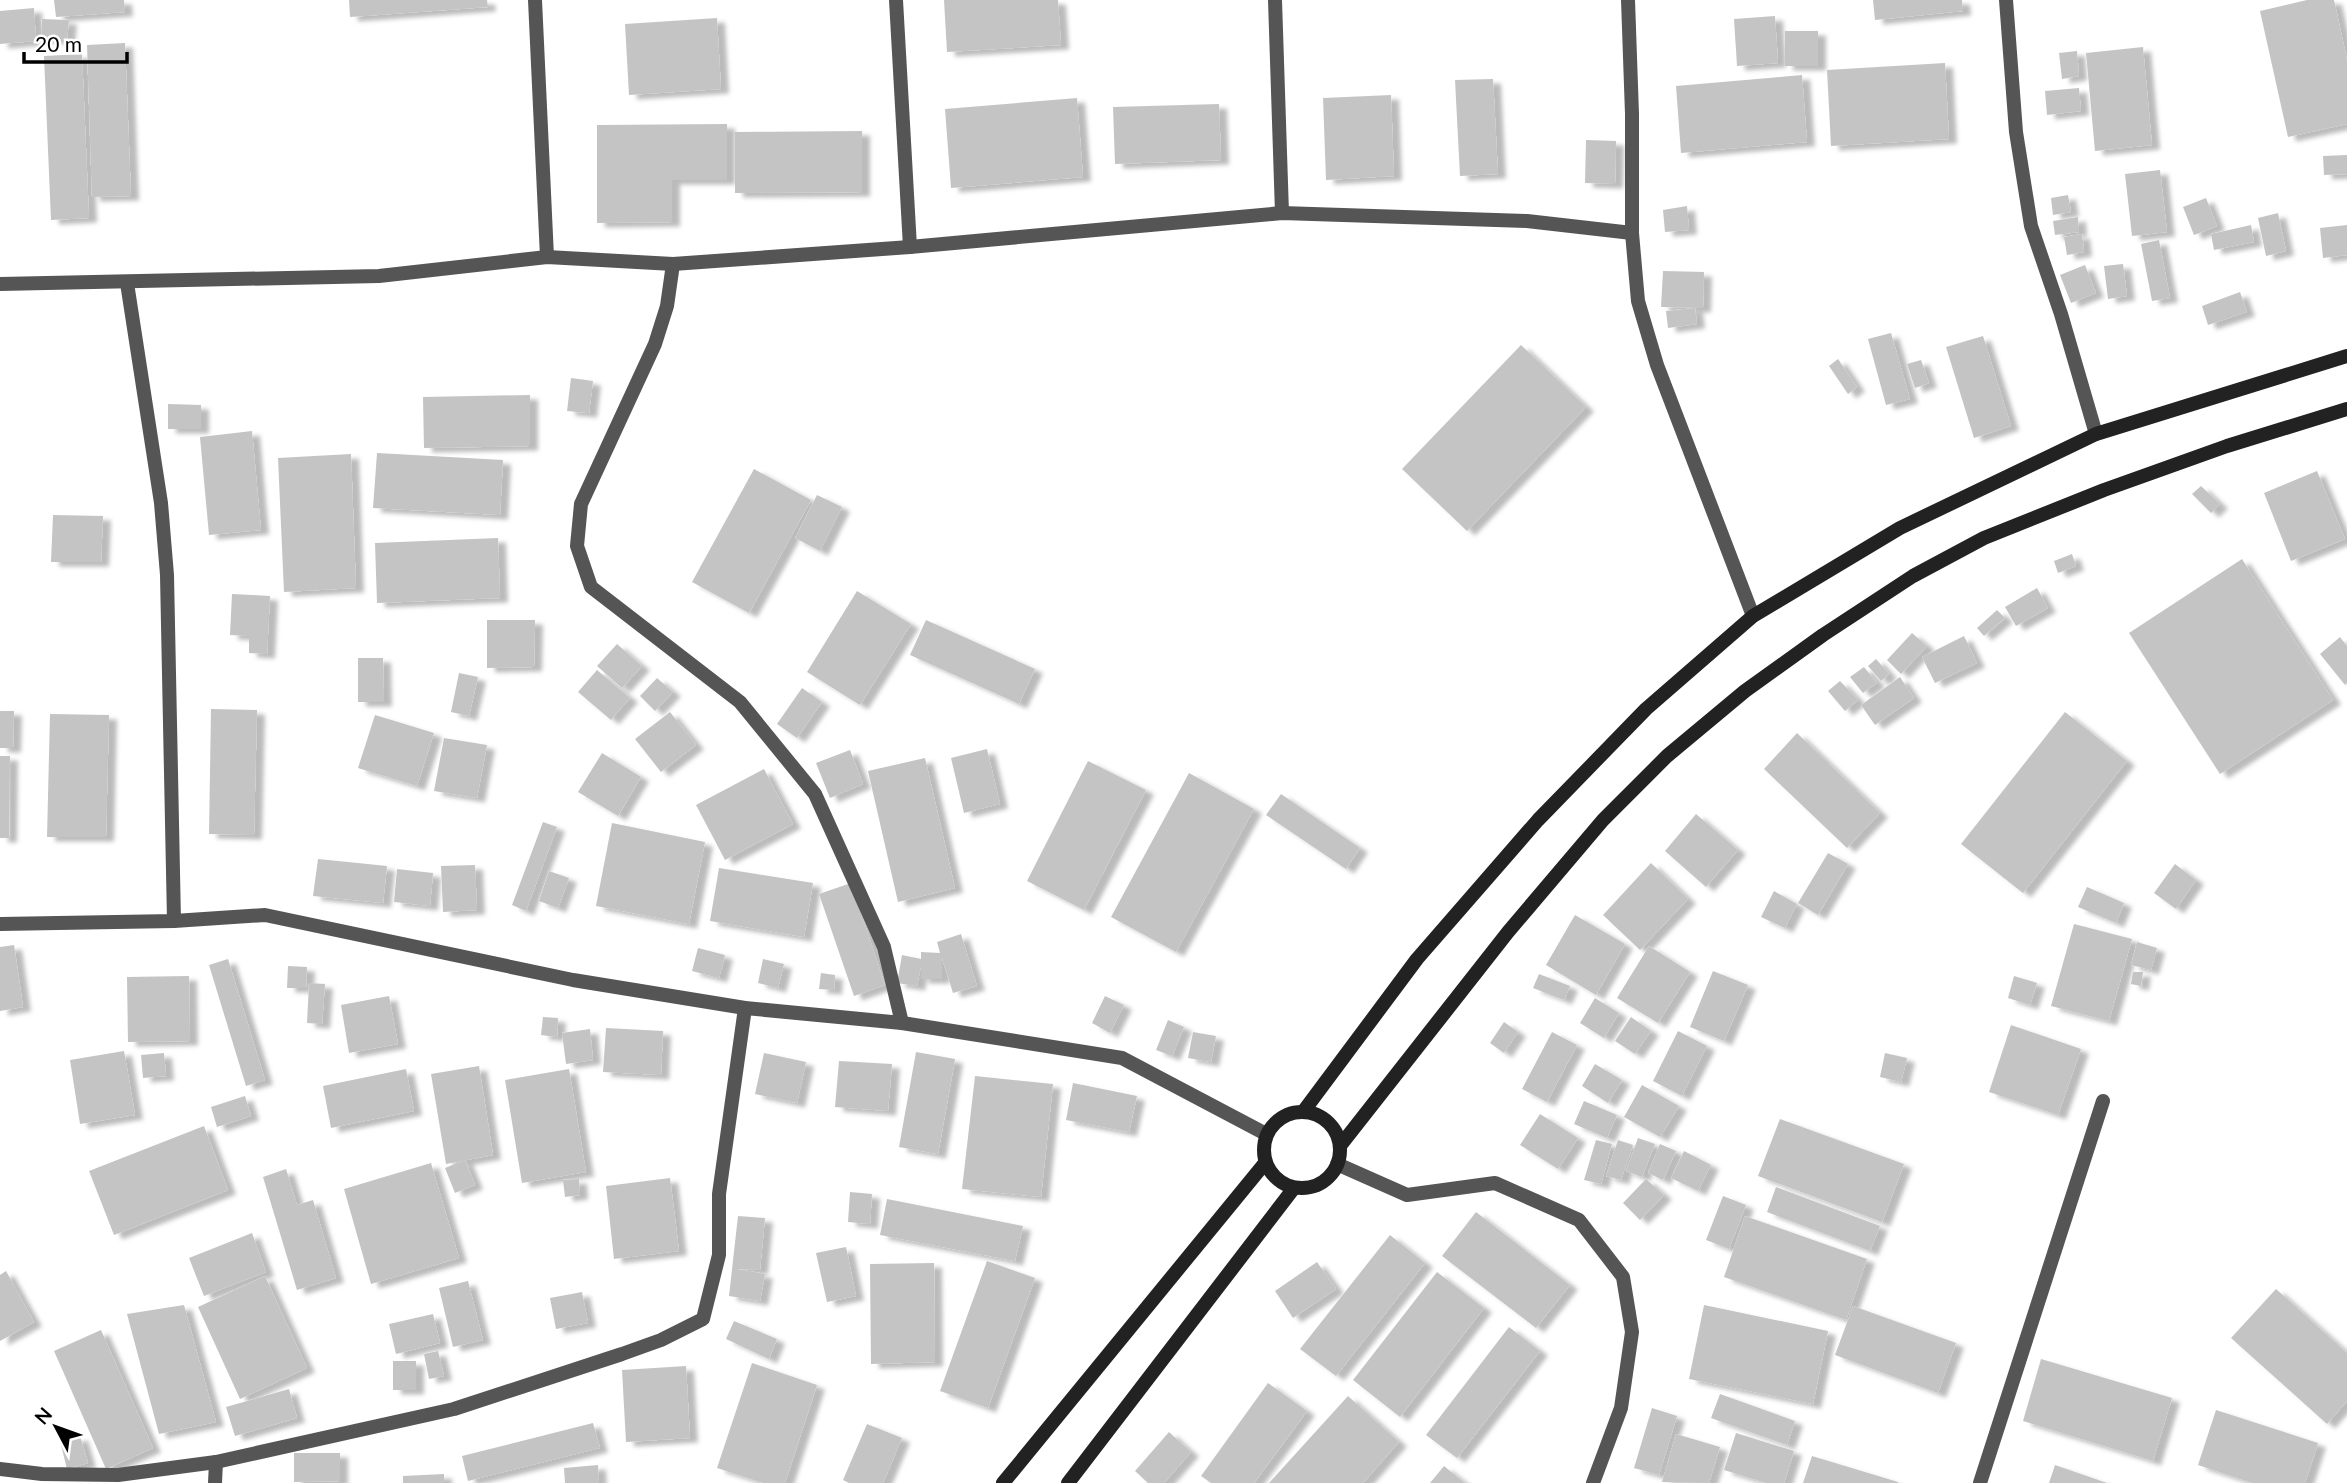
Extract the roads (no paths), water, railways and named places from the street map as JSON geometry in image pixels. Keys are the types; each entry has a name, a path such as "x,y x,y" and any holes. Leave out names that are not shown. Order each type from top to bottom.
{"main road":[{"path":"1303,1111 1418,959 1538,820 1646,709 1753,616 1900,528 2096,434 2347,356"},
{"path":"1340,1146 1334,1129 1327,1122 1320,1116 1303,1111 1285,1116 1266,1134 1265,1163 1276,1179 1294,1188 1312,1187 1327,1179 1337,1164 1340,1146 1508,932 1603,820 1667,756 1745,691 1823,635 1913,576 1984,538 2104,490 2227,446 2347,409"},
{"path":"1003,1483 1265,1163"},
{"path":"1068,1483 1294,1188"}],"street":[{"path":"535,0 547,257"},
{"path":"896,0 910,247"},
{"path":"1275,0 1282,213"},
{"path":"1628,0 1632,233 1638,301 1657,365 1753,616"},
{"path":"2006,0 2015,132 2031,226 2061,314 2096,434"},
{"path":"0,284 379,276 547,257 673,264 910,247 1282,213 1527,221 1632,233"},
{"path":"673,264 667,306 655,344 581,505 577,546 591,587 740,702 815,794 884,947 902,1023"},
{"path":"127,283 161,503 167,575 174,921"},
{"path":"0,924 174,921 265,915 573,980 745,1008 902,1023 1122,1058 1266,1134"},
{"path":"0,1469 43,1475 118,1475 216,1462 454,1409 661,1340 703,1319 719,1255 719,1194 745,1008"},
{"path":"1980,1483 2103,1101"},
{"path":"1337,1164 1407,1195 1495,1183 1579,1220 1623,1277 1633,1332 1621,1408 1593,1483"},
{"path":"215,1483 216,1462"}]}
